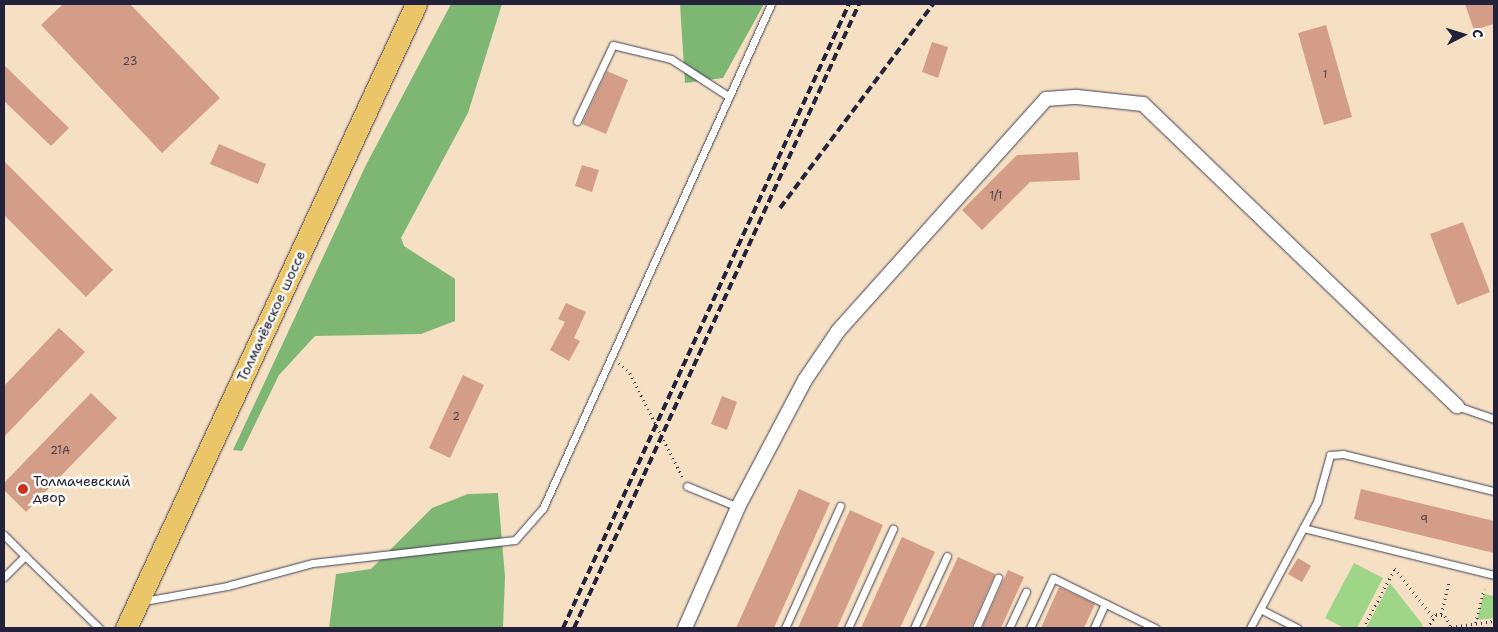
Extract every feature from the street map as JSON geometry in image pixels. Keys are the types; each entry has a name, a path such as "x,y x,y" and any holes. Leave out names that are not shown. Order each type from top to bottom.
{"main road":[{"name":"Толмачёвское шоссе","path":"126,628 416,4"}],"street":[{"path":"685,628 738,507 805,380 838,331 1046,99 1077,97 1143,104 1457,406"}],"lane":[{"path":"138,602 227,586 313,563 515,540 543,508 771,4"},
{"path":"577,121 613,45 671,59 728,96"},
{"path":"1457,406 1494,419"},
{"path":"1250,628 1317,502 1330,455 1343,454 1494,492"},
{"path":"687,486 738,507"},
{"path":"785,628 840,506"},
{"path":"1304,528 1494,575"},
{"path":"848,628 893,529"},
{"path":"4,535 99,628"},
{"path":"4,577 25,556"},
{"path":"914,628 947,556"},
{"path":"976,628 998,578"},
{"path":"1030,628 1053,578 1155,628"},
{"path":"1009,628 1026,592"},
{"path":"1094,628 1105,603"},
{"path":"1260,609 1293,628"}],"path":[{"path":"611,356 630,373 687,486"},
{"path":"1363,628 1395,568 1432,616"},
{"path":"1449,581 1441,614 1451,628 1494,621"},
{"path":"1474,628 1484,590"},
{"path":"1432,616 1441,614"},
{"path":"1427,628 1432,616"}],"green space":[{"path":"451,4 502,4 468,113 401,238 404,246 455,279 455,321 421,334 315,336 279,375 242,451 233,450 366,165"},
{"path":"680,4 764,4 723,78 685,83"},
{"path":"498,493 505,577 503,628 329,628 336,574 371,569 432,508 468,494"},
{"path":"1354,563 1383,578 1357,628 1344,628 1325,618"},
{"path":"1390,583 1422,624 1423,628 1366,628"},
{"path":"1484,594 1494,596 1494,618 1477,620"}],"building":[{"path":"63,4 130,4 220,98 162,153 41,25"},
{"path":"1465,4 1494,4 1494,24 1474,30"},
{"path":"1326,25 1352,117 1324,125 1298,33"},
{"path":"932,42 948,47 938,78 922,72"},
{"path":"4,65 69,128 51,146 4,101"},
{"path":"607,71 628,80 606,134 582,124"},
{"path":"219,144 266,164 258,184 210,164"},
{"path":"1078,152 1080,180 1030,182 982,230 962,210 1017,155"},
{"path":"4,161 113,270 86,297 4,215"},
{"path":"582,165 599,170 592,192 575,186"},
{"path":"1463,222 1490,292 1457,305 1430,234"},
{"path":"566,303 586,312 574,338 580,341 569,361 550,350 565,322 558,319"},
{"path":"59,328 85,352 4,437 4,386"},
{"path":"463,375 484,385 450,458 429,448"},
{"path":"91,393 117,418 26,512 4,490 4,483"},
{"path":"722,396 737,402 727,430 711,424"},
{"path":"799,489 830,503 774,628 736,628"},
{"path":"1361,489 1494,521 1494,553 1354,519"},
{"path":"850,510 883,525 837,628 798,628"},
{"path":"902,537 935,552 900,628 861,628"},
{"path":"958,557 995,574 971,628 925,628"},
{"path":"1298,558 1311,566 1302,582 1288,574"},
{"path":"1008,570 1024,577 1001,628 982,628"},
{"path":"1059,587 1095,604 1084,628 1041,628"}],"railway":[{"path":"563,628 849,4"},
{"path":"574,628 859,4"},
{"path":"780,208 933,4"}],"place":[{"name":"Толмачевский двор","path":"23,489"}]}
